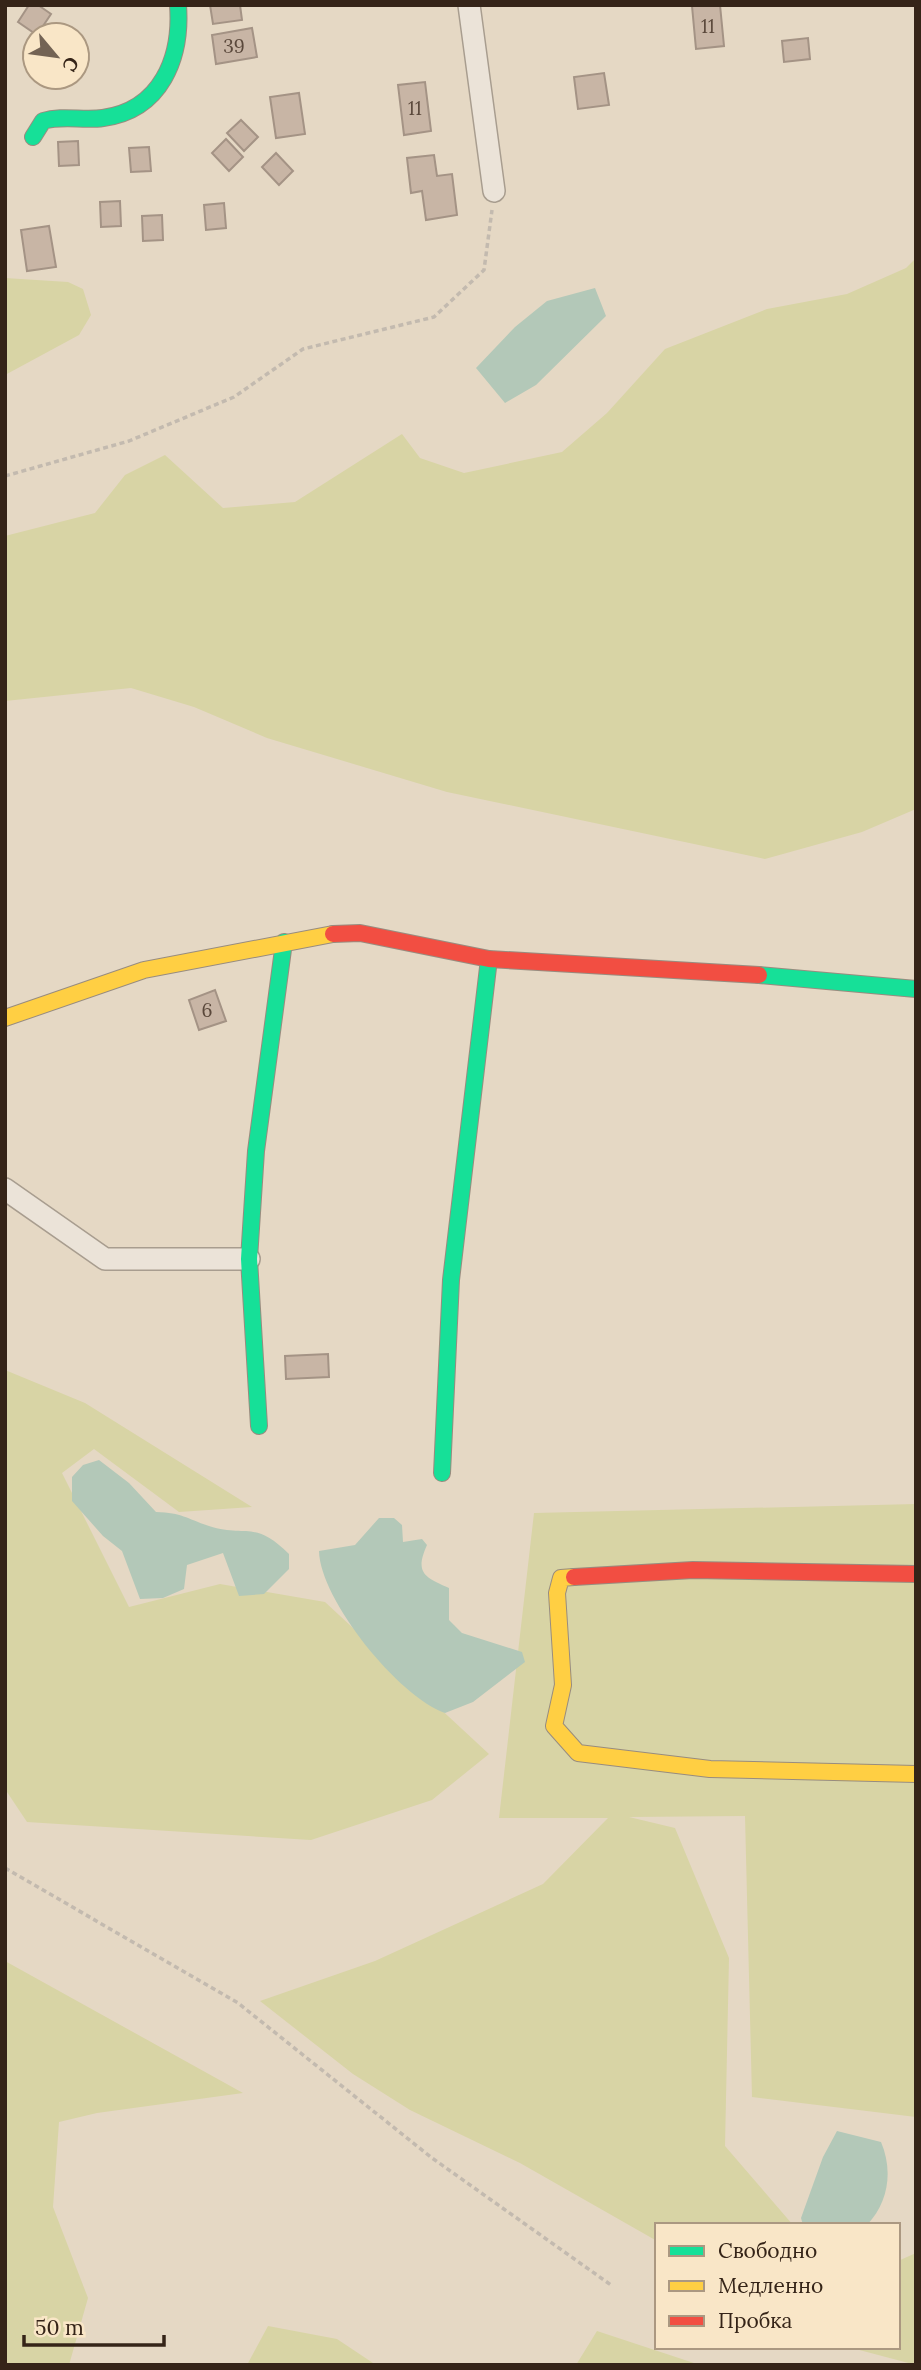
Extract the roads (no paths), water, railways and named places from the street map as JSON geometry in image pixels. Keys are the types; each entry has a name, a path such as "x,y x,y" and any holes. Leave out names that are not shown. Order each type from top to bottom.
{"street":[{"path":"33,137 36,129 46,120 105,118 131,111 149,99 161,87 174,63 181,39 178,5"},
{"path":"469,5 494,191"},
{"path":"5,1018 144,970 323,934 360,933 489,959 696,968 916,989"},
{"path":"259,1426 250,1259 256,1151 284,942"},
{"path":"442,1473 442,1411 452,1261 489,959"},
{"path":"5,1189 105,1259 250,1259"},
{"path":"916,1574 693,1570 561,1578 557,1593 563,1685 554,1726 578,1753 710,1769 916,1774"}]}
